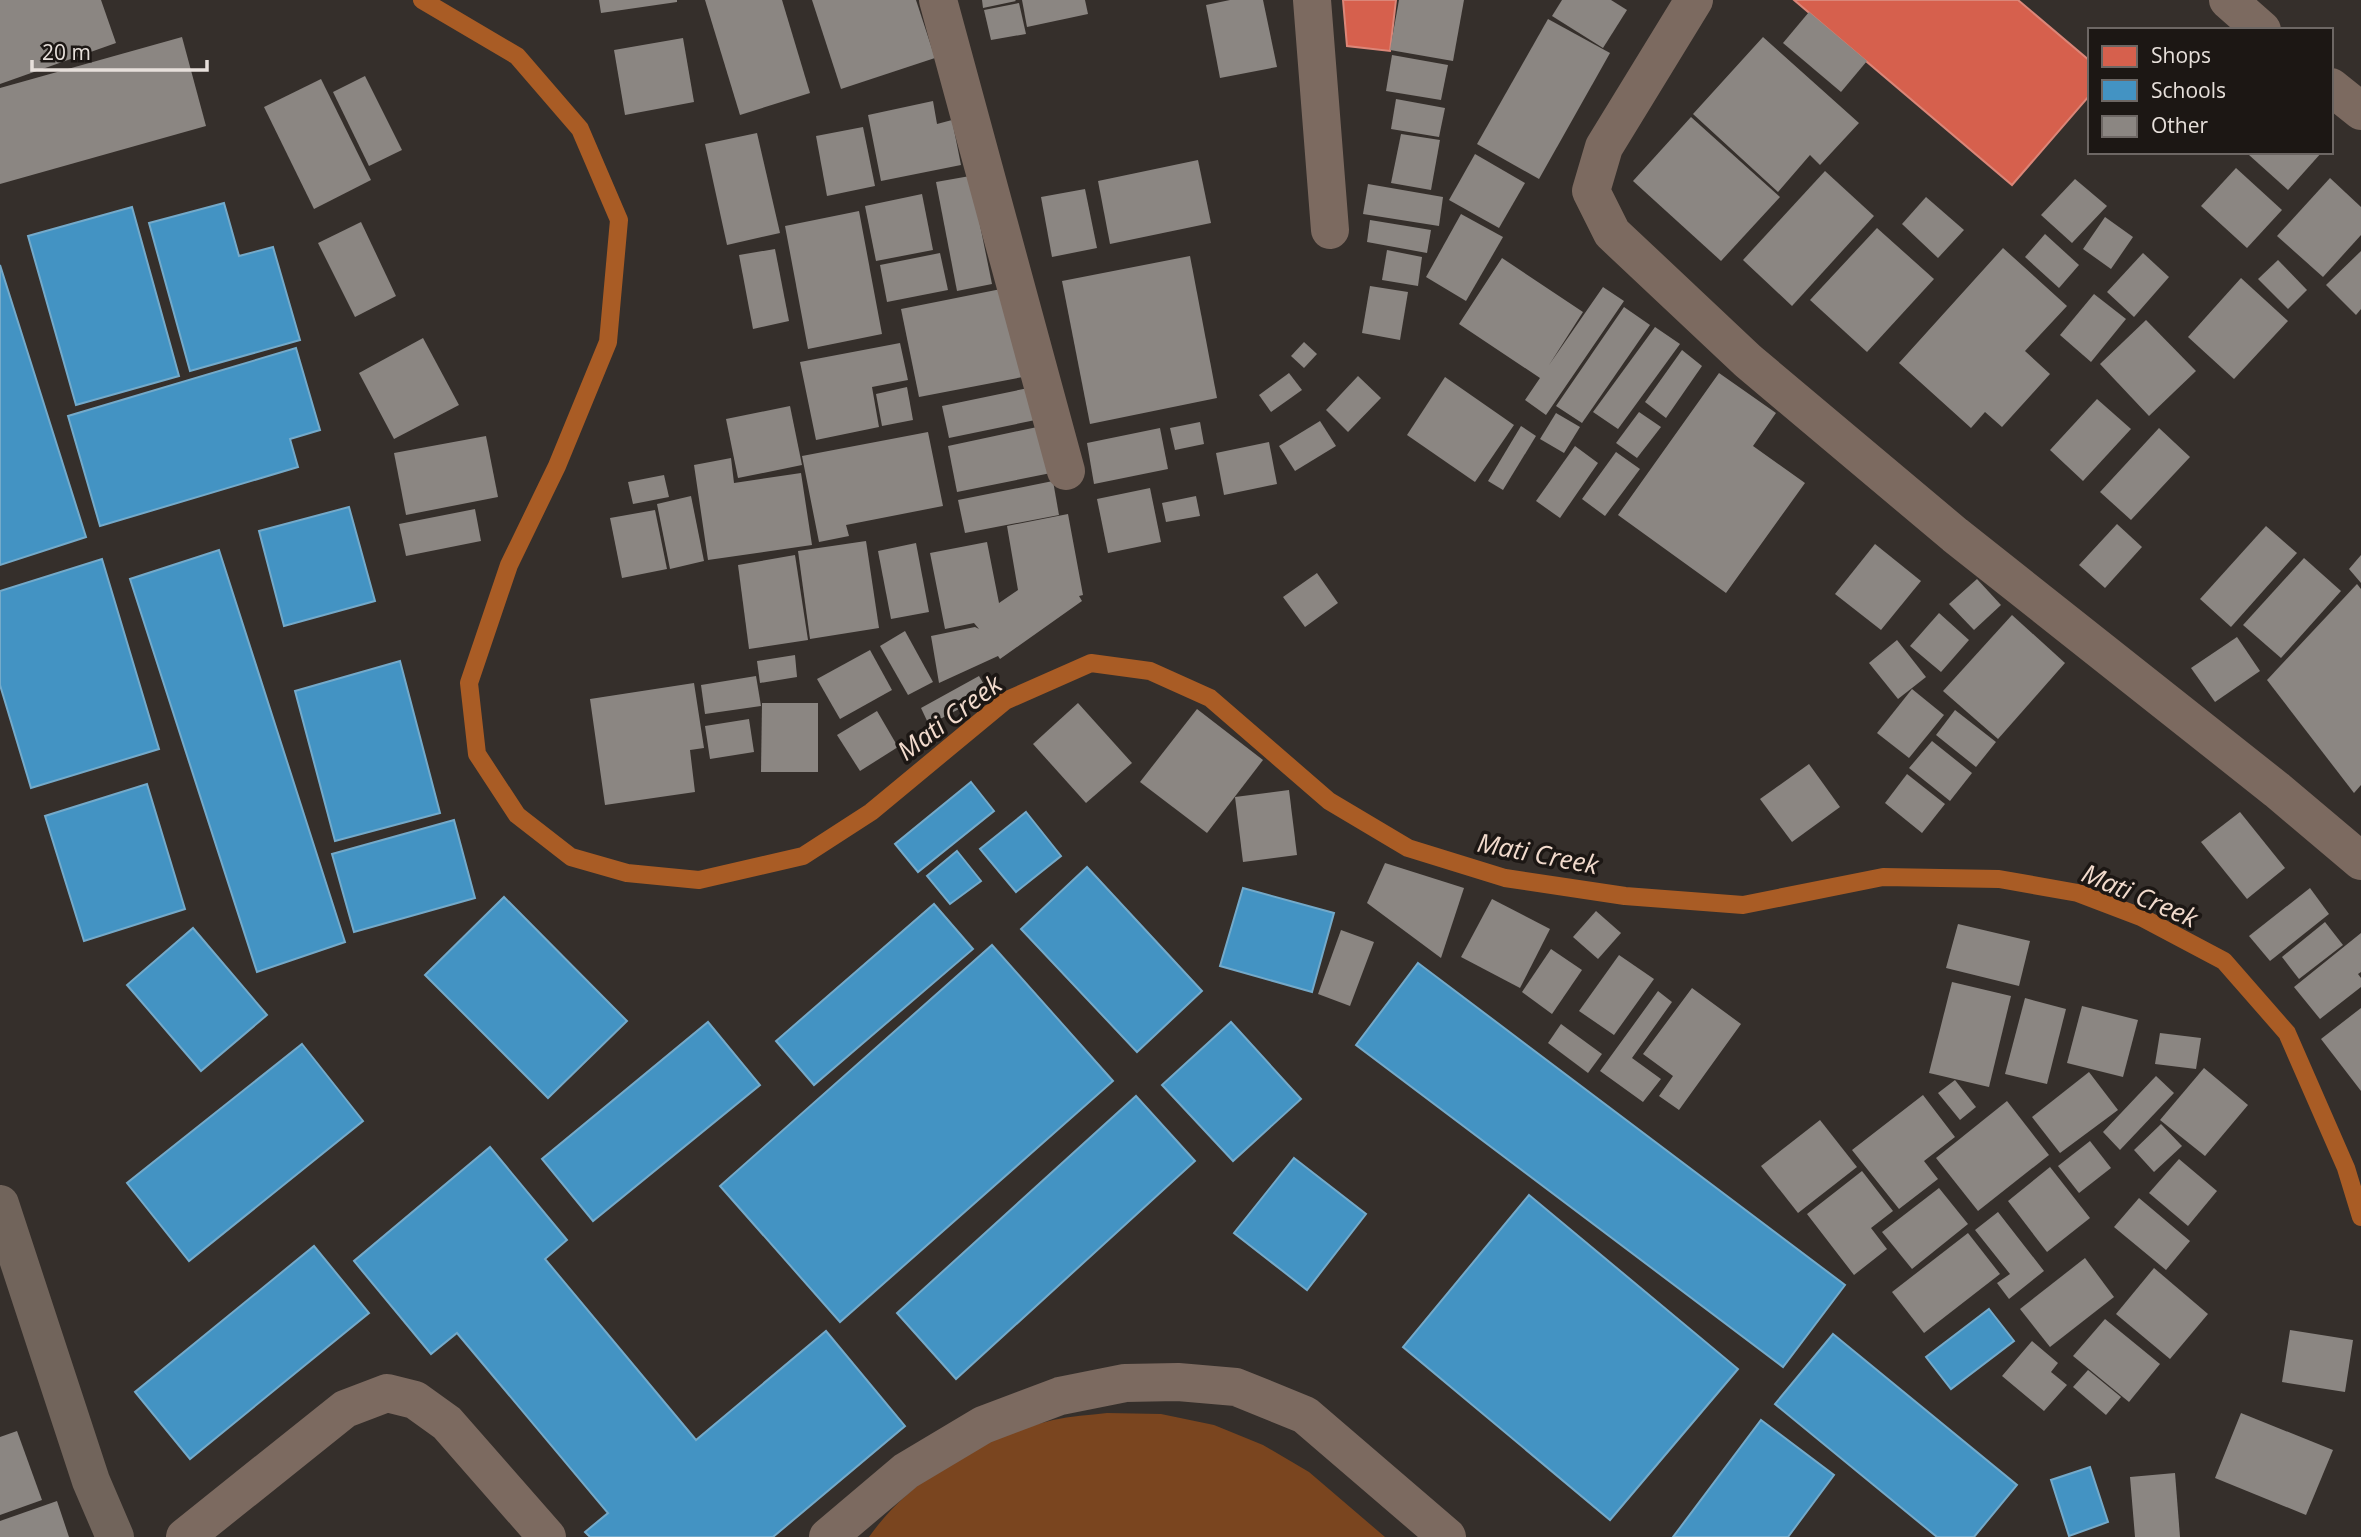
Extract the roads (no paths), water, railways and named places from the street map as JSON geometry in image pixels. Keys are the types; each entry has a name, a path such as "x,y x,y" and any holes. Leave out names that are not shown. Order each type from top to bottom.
{"main road":[{"path":"0,1204 91,1481 115,1537"}],"street":[{"path":"938,0 1066,471"},
{"path":"1312,0 1330,230"},
{"path":"1694,0 1604,147 1591,191 1612,233 1748,361 1934,518 2277,790 2361,861"},
{"path":"2228,0 2260,28"},
{"path":"2333,89 2361,111"},
{"path":"828,1537 906,1471 983,1425 1060,1396 1125,1383 1178,1382 1236,1387 1305,1415 1447,1537"},
{"path":"185,1537 345,1409 387,1393 415,1400 447,1423 547,1537"}],"waterway":[{"name":"Mati Creek","path":"422,0 517,56 580,129 619,220 608,342 557,466 509,565 469,683 477,754 517,815 571,857 627,873 699,880 803,856 871,812 1005,701 1091,663 1150,671 1210,698 1329,801 1408,848 1505,878 1625,896 1743,905 1883,877 1999,879 2078,893 2141,917 2224,961 2287,1033 2346,1168 2361,1217"}]}
